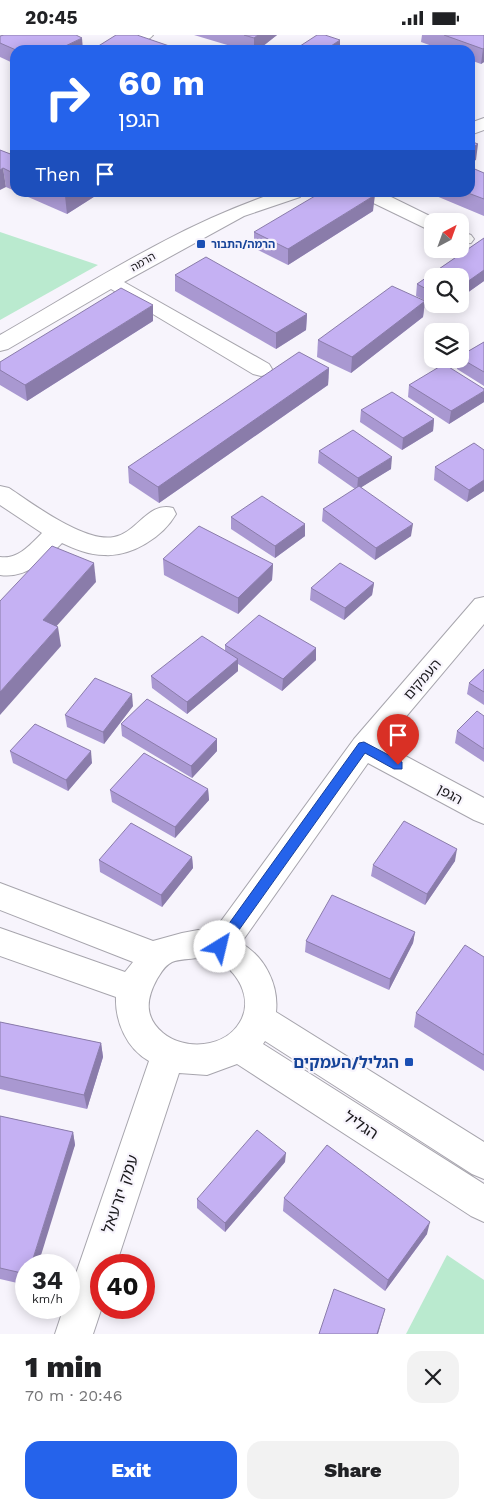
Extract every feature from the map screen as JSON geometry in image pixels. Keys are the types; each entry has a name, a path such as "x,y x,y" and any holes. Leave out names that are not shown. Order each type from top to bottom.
{"street":[{"name":"הרמה","path":"0,344 165,250 238,212 281,197"},
{"path":"377,197 424,219"},
{"path":"110,281 261,369"},
{"path":"0,494 78,541 99,547 116,546 141,533 164,514"},
{"path":"0,566 15,567 26,561 60,530"},
{"name":"העמקים","path":"220,947 364,747 484,606"},
{"name":"הגפן","path":"364,747 484,812"},
{"path":"0,896 155,956"},
{"path":"0,942 133,989"},
{"path":"198,944 220,947 240,958 254,973 261,992 258,1019 254,1030 238,1046 213,1058 190,1061 168,1055 152,1045 138,1029 131,1009 133,989 155,956 176,947 198,944"},
{"path":"258,1019 484,1162"},
{"name":"הגליל","path":"238,1046 484,1204"},
{"name":"עמק יזרעאל","path":"74,1334 168,1055"}],"green space":[{"path":"0,232 98,265 0,320"},
{"path":"447,1255 484,1280 484,1334 406,1334"}],"building":[{"path":"76,35 82,38 67,45 10,45 10,47 0,43 0,36"},
{"path":"116,35 137,35 166,45 100,45"},
{"path":"244,35 258,35 254,38"},
{"path":"317,35 325,35 340,40 332,45 302,45"},
{"path":"444,35 484,35 483,49"},
{"path":"0,150 10,154 10,172 3,168 0,170"},
{"path":"475,169 484,173 484,199 475,196"},
{"path":"313,197 372,197 288,249 254,232"},
{"path":"484,238 484,270 469,281 469,268 440,268 455,258 469,258 469,248"},
{"path":"206,257 307,314 276,333 175,275"},
{"path":"424,279 424,288 417,284"},
{"path":"392,286 424,301 352,357 318,340"},
{"path":"121,288 153,305 25,385 0,370 0,362"},
{"path":"484,342 484,372 469,363 469,351"},
{"path":"299,352 329,368 158,487 128,467"},
{"path":"437,368 450,368 484,389 484,391 451,411 409,385"},
{"path":"392,392 434,419 403,438 361,410"},
{"path":"353,430 392,457 358,478 319,451"},
{"path":"474,443 484,450 484,480 469,490 435,467"},
{"path":"359,486 413,524 376,548 323,509"},
{"path":"262,496 305,524 275,546 231,517"},
{"path":"199,526 273,564 238,598 163,559"},
{"path":"52,546 94,563 43,620 58,627 0,692 0,601"},
{"path":"340,563 374,583 345,608 311,588"},
{"path":"259,615 316,648 283,679 225,645"},
{"path":"202,636 238,659 187,702 151,676"},
{"path":"484,669 484,692 469,683"},
{"path":"95,678 132,694 103,732 65,715"},
{"path":"147,699 217,739 191,766 121,724"},
{"path":"477,711 484,716 484,749 457,731"},
{"path":"35,724 91,751 66,780 10,751"},
{"path":"144,753 208,789 175,827 110,790"},
{"path":"404,821 457,849 427,894 373,865"},
{"path":"131,823 192,857 161,895 99,860"},
{"path":"332,895 415,932 390,979 306,941"},
{"path":"465,945 484,957 484,1055 416,1013"},
{"path":"0,1022 101,1043 84,1095 0,1076"},
{"path":"0,1116 73,1132 34,1254 15,1254 15,1271 0,1268"},
{"path":"257,1130 286,1153 225,1223 197,1199"},
{"path":"327,1145 430,1222 388,1280 284,1198"},
{"path":"334,1289 385,1309 377,1334 319,1334"}],"place":[{"name":"הרמה/התבור","path":"201,244"},
{"name":"הגליל/העמקים","path":"409,1062"}],"route":[{"path":"220,947 364,747 398,765"}]}
